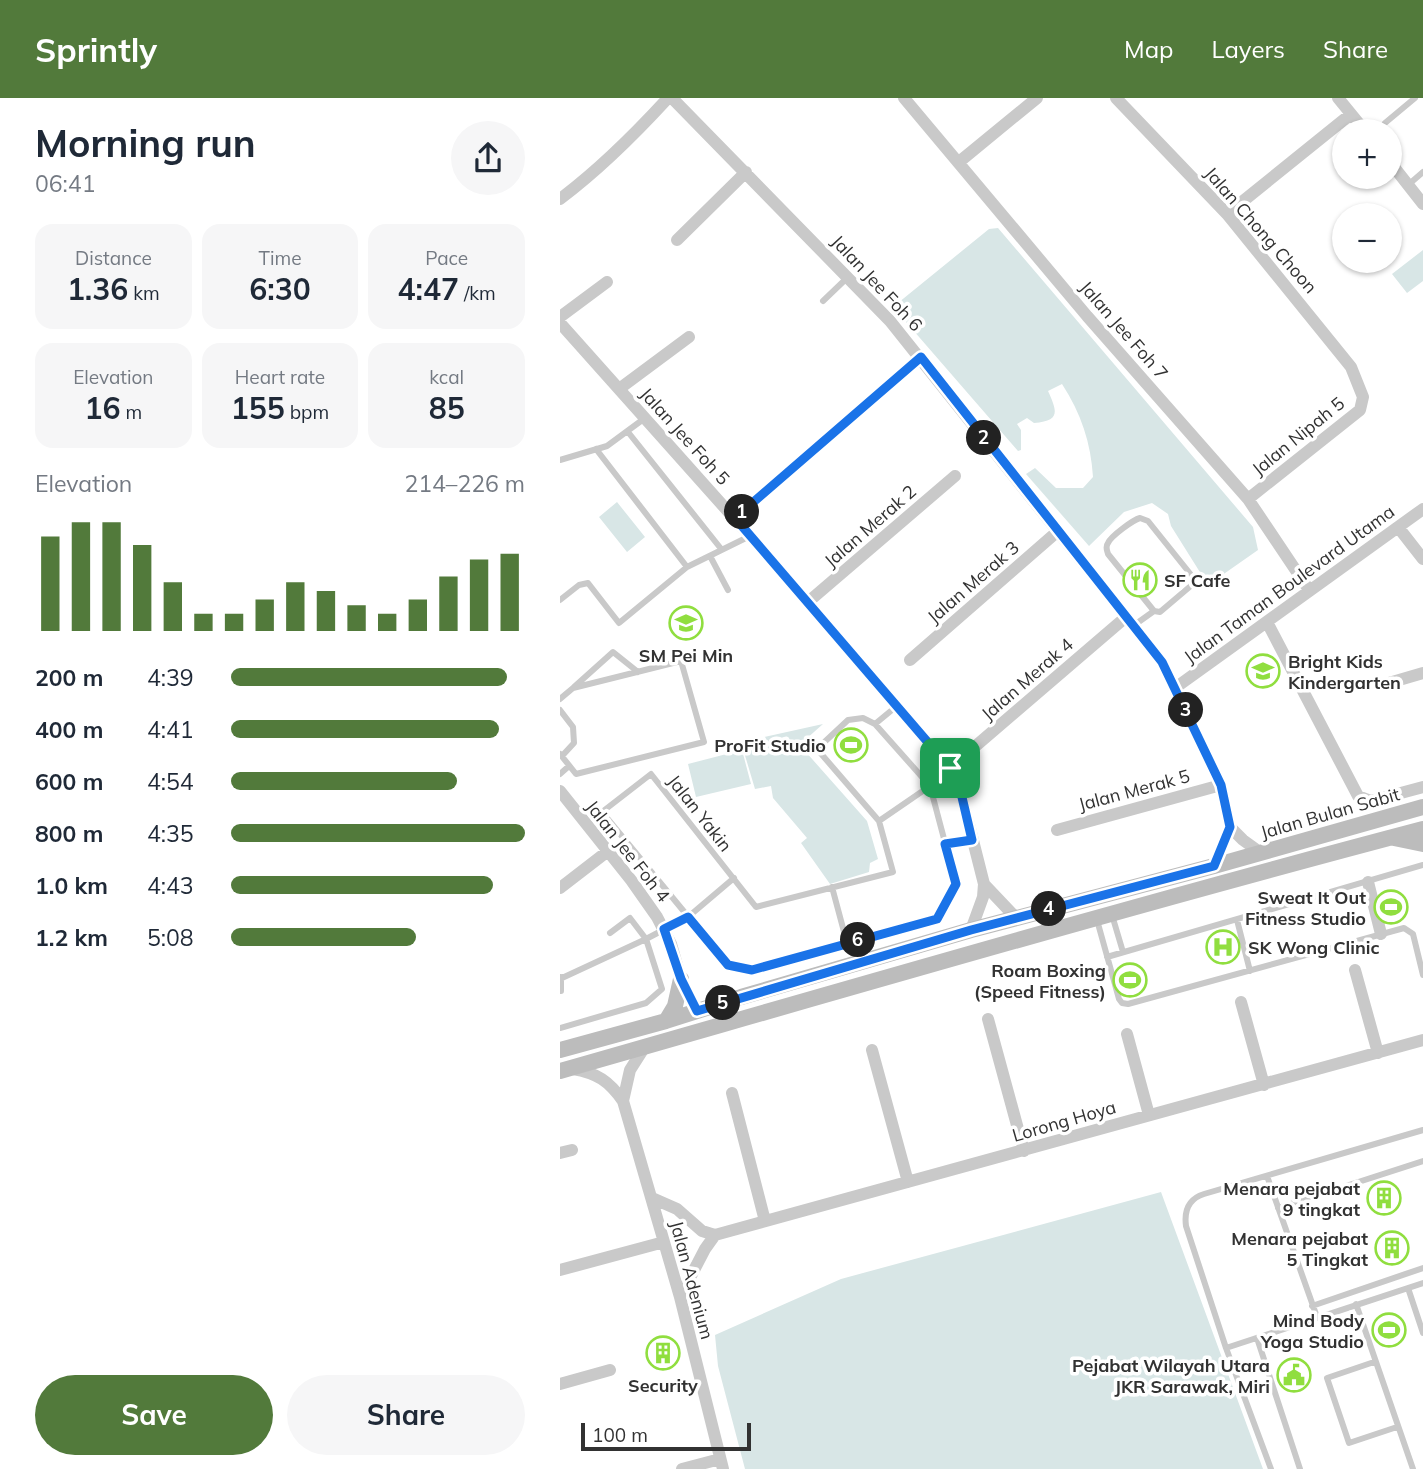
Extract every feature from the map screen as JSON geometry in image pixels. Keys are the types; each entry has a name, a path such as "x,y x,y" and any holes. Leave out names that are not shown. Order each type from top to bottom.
{"main road":[{"name":"Jalan Bulan Sabit","path":"560,1050 971,930 1420,809"},
{"path":"565,1070 762,1012 1423,828"},
{"path":"1390,837 1423,844"},
{"path":"666,1021 675,1006 681,979"},
{"path":"697,1011 714,1016 762,1012"}],"street":[{"name":"Jalan Jee Foh 6","path":"670,98 849,277 921,357 1162,662 1221,785 1230,827"},
{"path":"560,199 583,181 670,98"},
{"name":"Jalan Jee Foh 7","path":"904,98 1087,316 1248,499 1309,590"},
{"path":"960,162 1037,98"},
{"name":"Jalan Chong Choon","path":"1116,98 1227,214 1351,367 1363,397"},
{"path":"1338,98 1355,119"},
{"path":"1227,214 1351,114"},
{"path":"677,240 746,172"},
{"path":"1402,177 1421,198"},
{"path":"560,317 607,282"},
{"name":"Jalan Jee Foh 5","path":"562,330 735,518 950,768 961,793 984,884 983,897 971,930"},
{"path":"619,389 689,337"},
{"path":"735,518 921,357"},
{"name":"Jalan Nipah 5","path":"1248,499 1360,410 1363,397"},
{"name":"Jalan Merak 2","path":"808,602 955,476"},
{"name":"Jalan Taman Boulevard Utama","path":"1175,688 1423,509"},
{"path":"1398,527 1423,559"},
{"name":"Jalan Merak 3","path":"910,660 1058,531"},
{"name":"Jalan Merak 4","path":"950,768 1129,621"},
{"path":"1267,622 1358,796 1371,801 1423,787"},
{"path":"1382,685 1423,673"},
{"name":"Jalan Merak 5","path":"1057,830 1221,785"},
{"name":"Jalan Jee Foh 4","path":"560,791 608,850 664,929 681,979 697,1011"},
{"path":"1214,866 1230,827 1242,840 1261,853"},
{"path":"560,888 608,850"},
{"path":"1368,882 1381,934"},
{"name":"Jalan Jee Foh 5","path":"984,884 1016,918"},
{"path":"1355,970 1378,1053"},
{"path":"1241,1002 1264,1085"},
{"path":"988,1019 1024,1150"},
{"path":"1127,1034 1149,1115"},
{"name":"Lorong Hoya","path":"715,1236 1423,1040"},
{"path":"623,1101 630,1070 644,1048"},
{"path":"872,1050 908,1182"},
{"name":"Jalan Adenium","path":"565,1070 586,1071 603,1078 623,1101 680,1297 722,1464"},
{"path":"732,1093 765,1221"},
{"path":"652,1198 677,1209 702,1231 715,1236 705,1249 680,1297"},
{"path":"560,1270 664,1242"},
{"path":"560,1384 610,1370"},
{"path":"682,1469 722,1464"}],"lane":[{"path":"1389,119 1415,98"},
{"path":"1408,185 1423,172"},
{"path":"822,301 849,277"},
{"path":"560,460 607,446 645,418"},
{"path":"628,432 722,550"},
{"path":"596,449 687,567"},
{"path":"1129,621 1154,611 1165,610 1193,584 1192,576 1148,521 1134,519 1108,542 1108,554 1154,611"},
{"path":"560,600 579,586 588,583 620,623 687,567 750,536"},
{"path":"710,556 728,590"},
{"path":"560,699 613,652 638,672"},
{"path":"560,710 573,727 574,743 561,755 576,774 704,743 681,661 573,688"},
{"path":"586,823 602,812 728,965 752,970 937,919 956,884 929,786 875,724 898,705"},
{"name":"Jalan Yakin","path":"602,812 651,774 757,907 892,872 879,821 817,749 848,720 863,718 875,724"},
{"path":"560,774 569,766"},
{"path":"879,821 929,786"},
{"path":"945,844 972,840"},
{"path":"1107,957 1423,865"},
{"path":"561,991 561,977 688,917 734,878"},
{"path":"832,887 847,943"},
{"path":"1105,917 1122,952"},
{"path":"1105,917 1107,957 1122,1003 1128,1004 1404,928 1410,930 1423,975"},
{"path":"560,1028 646,1003 662,989 646,939 630,918 610,933"},
{"path":"1237,920 1250,971"},
{"path":"1270,1469 1186,1226 1187,1207 1195,1197 1423,1131"},
{"path":"1278,1208 1423,1161"},
{"path":"1268,1176 1317,1317"},
{"path":"1312,1306 1423,1268"},
{"path":"1226,1348 1423,1283"},
{"path":"1408,1288 1423,1333"},
{"path":"1356,1304 1413,1469"},
{"path":"1257,1338 1300,1469"},
{"path":"1374,1362 1326,1378 1349,1443 1397,1427"}],"shaded area":[{"path":"998,228 1253,527 1258,550 1208,585 1171,526 1168,514 1152,503 1124,512 1089,546 1026,474 1035,468 1056,488 1083,488 1093,477 1084,429 1062,384 1048,391 1055,409 1053,417 1034,423 1027,418 1017,424 1021,430 1021,450 1018,451 893,307 989,229"},
{"path":"1423,250 1423,281 1407,293 1392,274 1402,273 1402,266"},
{"path":"617,502 645,537 627,552 599,517"},
{"path":"823,724 805,740 813,749 805,751 867,821 878,859 870,863 869,872 830,884 801,843 807,838 773,798 771,786 755,789 741,742"},
{"path":"742,750 751,784 696,797 688,764"},
{"path":"1161,1192 1263,1469 745,1469 718,1366 715,1335 841,1279"}],"place":[{"name":"SF Cafe","path":"1140,580"},
{"name":"SM Pei Min","path":"686,623"},
{"name":"Bright Kids Kindergarten","path":"1263,671"},
{"name":"ProFit Studio","path":"851,745"},
{"name":"Sweat It Out Fitness Studio","path":"1391,907"},
{"name":"SK Wong Clinic","path":"1223,947"},
{"name":"Roam Boxing (Speed Fitness)","path":"1130,980"},
{"name":"Menara pejabat 9 tingkat","path":"1384,1198"},
{"name":"Menara pejabat 5 Tingkat","path":"1392,1248"},
{"name":"Mind Body Yoga Studio","path":"1389,1330"},
{"name":"Security","path":"663,1353"},
{"name":"Pejabat Wilayah Utara JKR Sarawak, Miri","path":"1294,1375"}],"route":[{"path":"921,357 1162,662 1221,785 1230,827 1224,846 1214,866 971,930 697,1011 681,979 664,929 688,917 728,965 752,970 937,919 956,884 945,844 972,840 961,793 950,768 735,518 921,357"}]}
